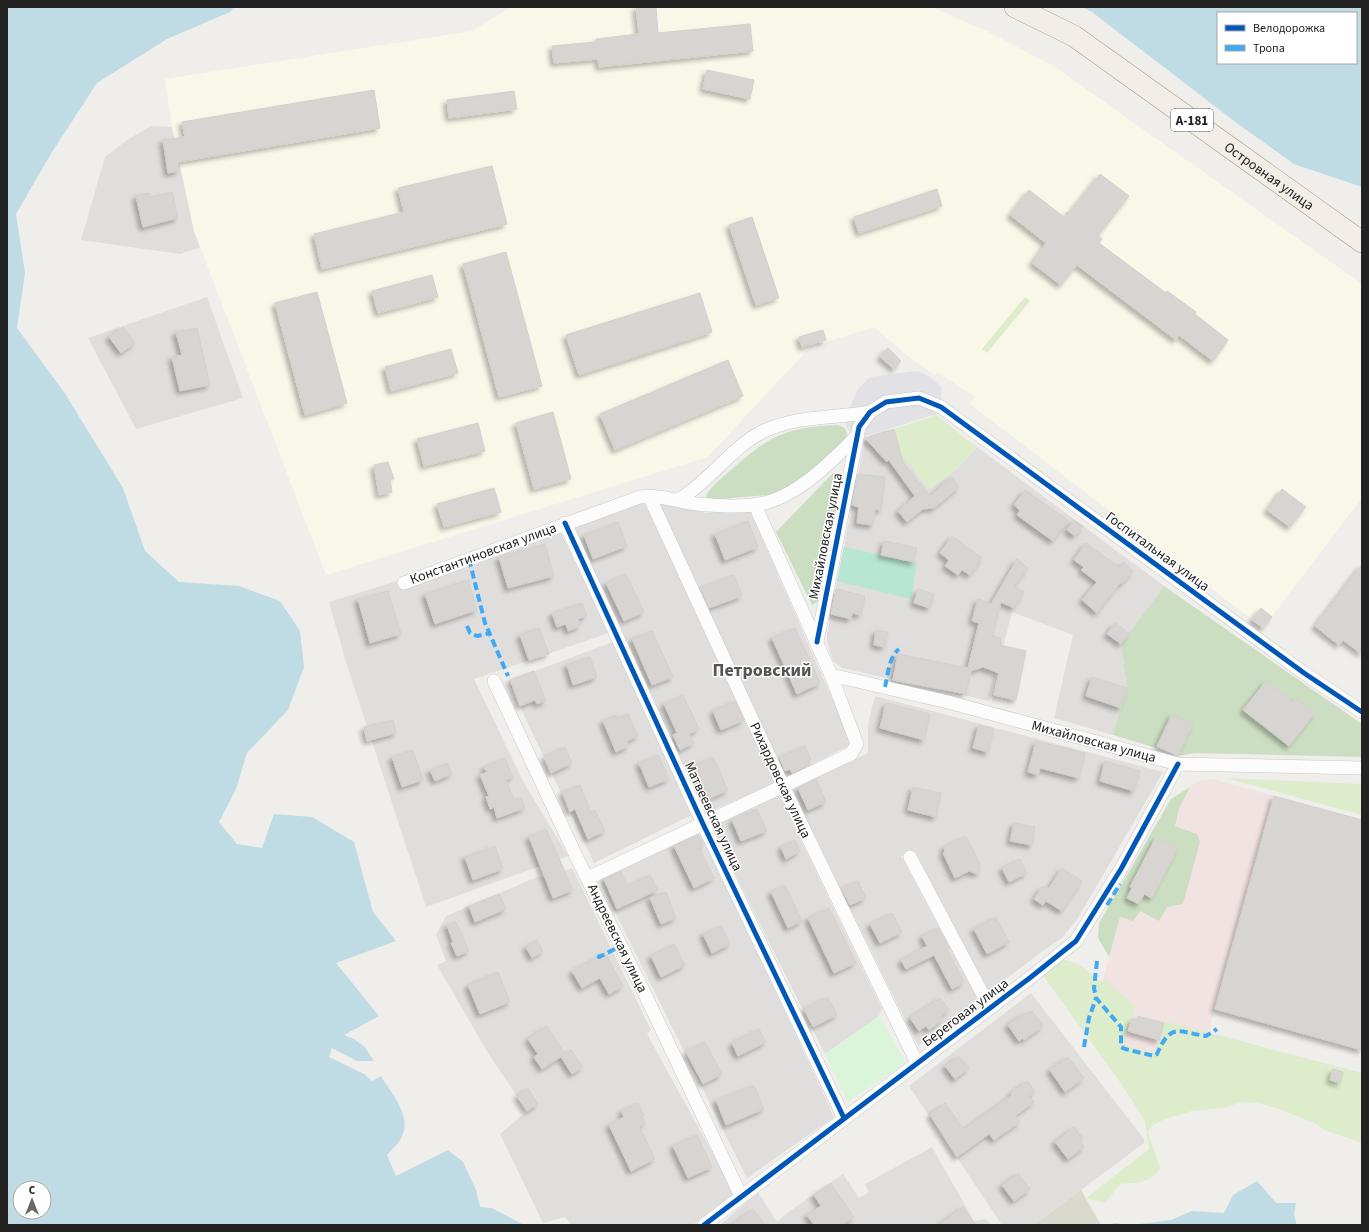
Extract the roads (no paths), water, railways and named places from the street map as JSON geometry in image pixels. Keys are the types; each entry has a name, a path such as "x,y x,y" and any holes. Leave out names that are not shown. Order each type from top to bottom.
{"main road":[{"name":"Островная улица","path":"1015,7 1074,36 1362,242"}],"street":[{"name":"Госпитальная улица","path":"870,412 886,402 919,398 941,407 1304,673 1362,712"},
{"path":"858,435 863,421 870,412"},
{"path":"678,500 708,478 739,447 760,433 794,420 848,416 870,412"},
{"name":"Константиновская улица","path":"404,583 565,523 640,497 649,496 705,504 755,505 779,498 803,484 836,457 858,435"},
{"name":"Михайловская улица","path":"817,642 858,435"},
{"name":"Рихардовская улица","path":"649,496 783,786 917,1063"},
{"path":"588,878 851,754 857,744 832,674 755,505"},
{"name":"Матвеевская улица","path":"565,523 703,824 844,1118"},
{"name":"Михайловская улица","path":"832,674 961,705 1178,764 1362,768"},
{"name":"Андреевская улица","path":"494,681 577,858 741,1196"},
{"name":"Береговая улица","path":"704,1225 1076,941 1121,869 1178,764"},
{"path":"910,857 990,1008"}],"water":[{"path":"7,7 234,7 230,12 167,39 97,83 52,152 16,214 25,273 17,328 64,392 123,488 145,551 179,582 239,586 280,601 300,631 304,667 288,710 247,753 236,789 219,822 237,844 262,848 274,814 312,817 354,842 373,912 396,941 336,963 379,1016 344,1035 354,1039 365,1047 374,1061 357,1061 332,1048 329,1057 364,1074 372,1081 381,1076 395,1097 402,1113 404,1128 401,1139 387,1155 396,1176 448,1150 463,1162 476,1190 480,1207 492,1208 524,1225 7,1225"},
{"path":"1082,7 1362,7 1362,187 1294,164 1238,124 1092,12"},
{"path":"1257,1181 1276,1203 1296,1203 1294,1214 1298,1225 1132,1225 1171,1220 1192,1211 1224,1213 1233,1195"},
{"path":"1114,1223 1132,1225 1110,1225"}],"district":[{"name":"Петровский","path":"762,670"}]}
